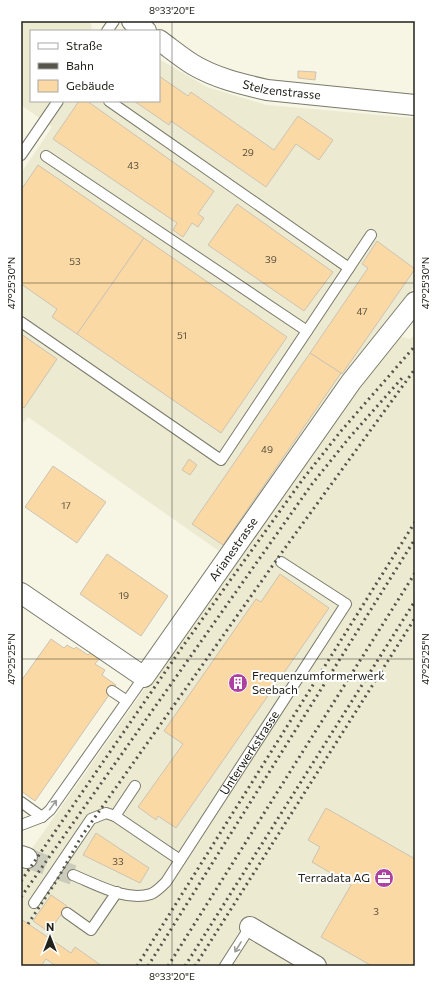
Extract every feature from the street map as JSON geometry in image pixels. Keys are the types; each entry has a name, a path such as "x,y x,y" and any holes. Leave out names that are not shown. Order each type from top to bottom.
{"street":[{"path":"132,21 145,30"},
{"name":"Stelzenstrasse","path":"160,41 193,65 228,80 239,83 274,91 415,105"},
{"name":"Arianestrasse","path":"144,677 351,382 415,302"},
{"path":"21,593 144,677"},
{"path":"250,927 316,966"}],"lane":[{"path":"108,30 114,21"},
{"path":"21,155 57,102"},
{"path":"109,102 349,268"},
{"path":"46,156 307,331"},
{"path":"21,322 222,460 371,235"},
{"name":"Unterwerkstrasse","path":"73,875 117,892 134,896 152,894 166,882 346,604 281,562"},
{"path":"21,824 42,817 50,810 144,677"},
{"path":"112,691 127,701"},
{"path":"115,816 135,786"},
{"path":"21,802 42,817"},
{"path":"34,903 92,818 106,813 115,816 180,860"},
{"path":"67,913 92,930 117,892"},
{"path":"225,966 250,927"}],"shaded area":[{"path":"21,21 90,21 92,27 90,30 30,30 30,102 160,102 160,60 207,87 267,105 415,118 415,285 223,554 28,417 21,426 21,173 52,127 21,105"},
{"path":"415,334 415,966 21,966 21,864 352,394 399,336 410,339"}],"building":[{"path":"298,71 316,72 315,80 298,78"},
{"path":"160,77 188,96 191,92 274,150 298,116 333,140 319,160 296,144 266,187 171,121 169,125 135,102 160,102"},
{"path":"78,102 88,102 214,191 198,214 204,218 198,227 192,223 183,237 173,230 177,223 53,139"},
{"path":"38,165 144,238 77,334 52,317 57,309 21,284 21,190"},
{"path":"237,204 333,272 304,311 208,245"},
{"path":"144,238 287,337 221,433 77,334"},
{"path":"377,241 415,269 342,374 310,353 368,268 362,264"},
{"path":"21,334 57,359 24,408 21,406"},
{"path":"310,353 341,373 223,545 192,524"},
{"path":"189,459 197,465 190,475 182,470"},
{"path":"53,466 106,502 77,543 25,507"},
{"path":"107,554 168,596 141,636 80,594"},
{"name":"Frequenzumformerwerk Seebach","path":"280,574 329,608 176,828 158,816 156,820 138,807 183,744 164,731 256,599 261,602"},
{"path":"51,639 64,648 67,645 74,649 76,647 88,655 91,652 100,658 95,664 105,670 102,675 116,685 35,801 21,791 21,681"},
{"path":"326,808 415,859 415,966 372,966 321,937 351,885 312,862 320,847 308,840"},
{"path":"96,833 149,868 140,883 83,855"},
{"path":"51,895 67,906 49,932 33,921"},
{"path":"21,919 71,953 75,947 102,966 56,966 46,959 41,966 21,966"}],"tunnel":[{"path":"27,858 73,875"}],"railway":[{"path":"21,881 183,646 303,479 341,431 415,346"},
{"path":"28,924 57,880 81,837 285,548 415,369"},
{"path":"21,897 312,484 349,438 403,377"},
{"path":"137,966 415,522"},
{"path":"148,966 415,539"},
{"path":"168,966 415,573"},
{"path":"185,966 415,601"},
{"path":"195,966 415,618"}],"place":[{"name":"Frequenzumformerwerk Seebach","path":"238,683"},
{"name":"Terradata AG","path":"384,878"}]}
